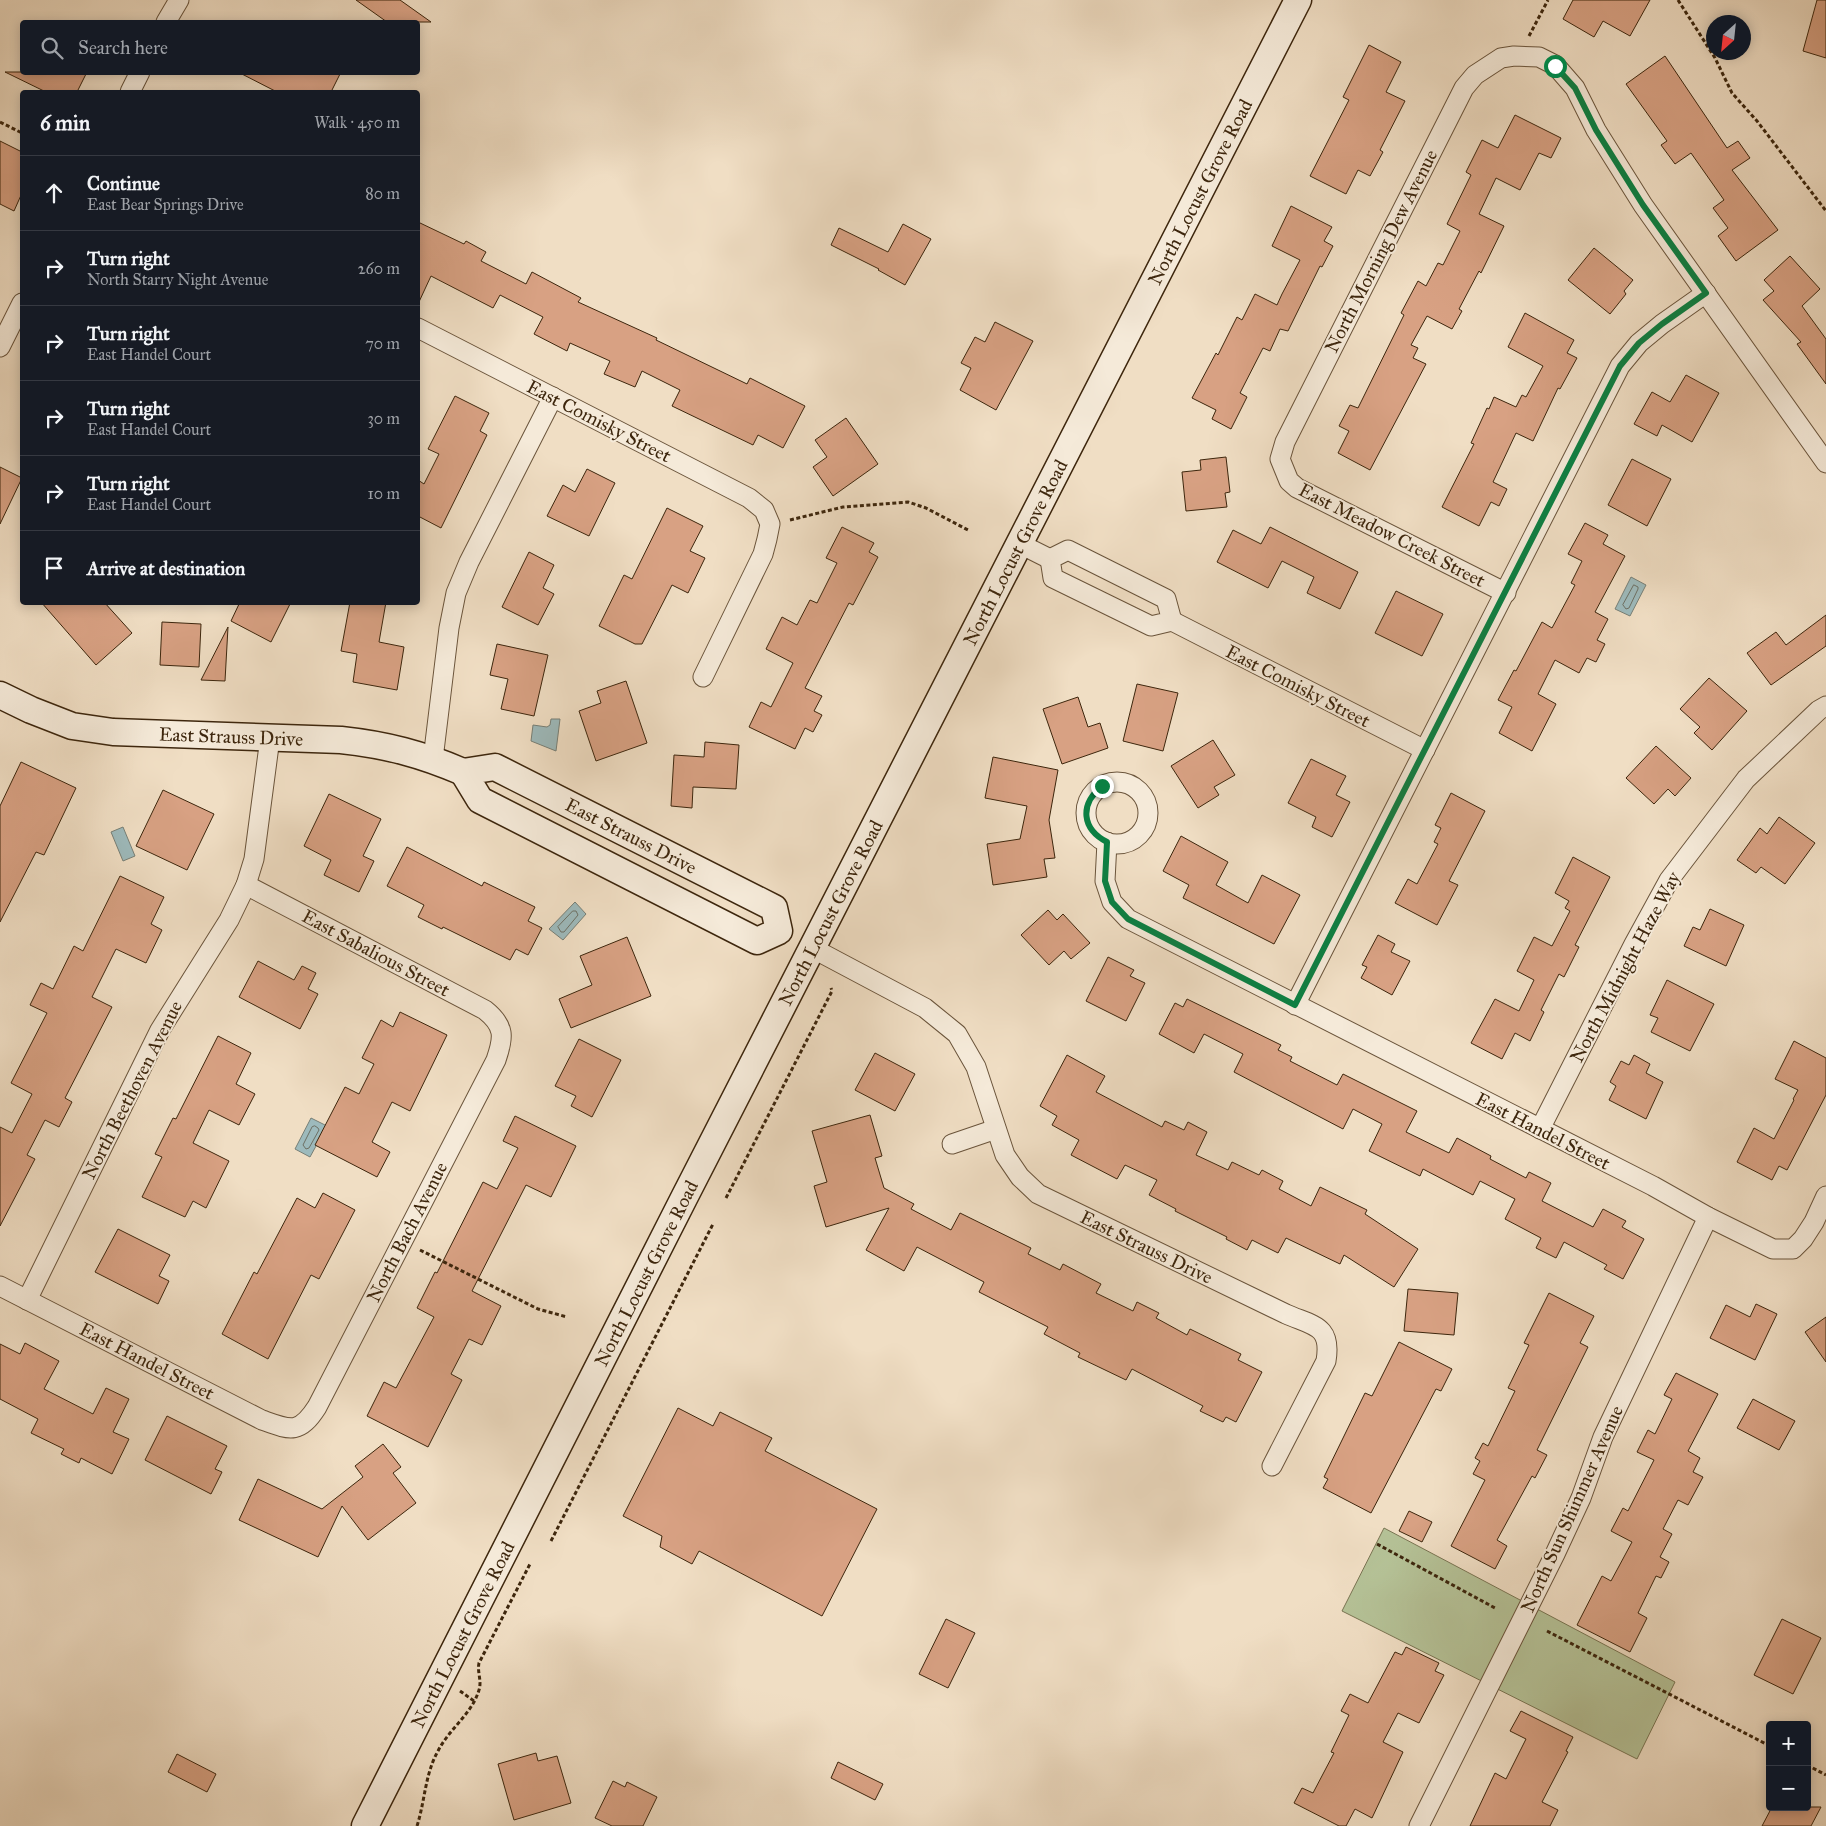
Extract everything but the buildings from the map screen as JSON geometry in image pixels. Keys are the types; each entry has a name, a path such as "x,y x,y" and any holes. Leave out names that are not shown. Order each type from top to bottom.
{"main road":[{"name":"North Locust Grove Road","path":"365,1826 1298,0"},
{"name":"East Strauss Drive","path":"0,695 30,710 72,726 113,732 341,740 399,749 433,759 463,772 495,767 774,908 779,931"},
{"name":"East Strauss Drive","path":"463,772 480,800 740,932 757,940 779,931 812,948"}],"street":[{"path":"167,20 179,0"},
{"path":"1519,56 1539,57 1555,66 1575,88 1596,130 1643,205 1826,463"},
{"name":"North Morning Dew Avenue","path":"1284,472 1280,458 1285,442 1464,88 1475,75 1500,58 1519,56"},
{"path":"131,90 138,75"},
{"path":"1295,1005 1620,366 1639,343 1706,293"},
{"path":"0,347 20,307"},
{"name":"East Comisky Street","path":"420,329 749,498 764,510 770,524"},
{"path":"433,759 449,628 456,593 469,562 553,397"},
{"name":"East Meadow Creek Street","path":"1284,472 1289,481 1297,488 1506,593"},
{"path":"703,677 762,554 770,524"},
{"path":"1020,544 1050,558 1068,550 1166,599 1172,621 1151,626 1053,578 1050,558"},
{"name":"East Comisky Street","path":"1172,621 1425,750"},
{"name":"North Midnight Haze Way","path":"1540,1129 1634,944 1669,880 1746,779 1819,710 1826,706"},
{"name":"North Beethoven Avenue","path":"27,1300 160,1030 229,920 246,885 254,859 270,738"},
{"name":"East Handel Street","path":"1107,842 1105,881 1112,902 1128,919 1653,1186 1773,1250 1793,1248 1803,1239 1814,1222 1826,1196"},
{"name":"East Sabalious Street","path":"246,885 484,1010 494,1018 501,1028"},
{"name":"East Strauss Drive","path":"812,948 925,1008 957,1034 976,1067 1005,1155 1020,1177 1038,1194 1316,1327 1326,1335 1328,1346 1326,1361 1272,1466"},
{"name":"North Bach Avenue","path":"297,1428 308,1420 317,1407 496,1060 502,1042 501,1028"},
{"path":"952,1144 996,1130"},
{"name":"North Sun Shimmer Avenue","path":"1419,1826 1555,1554 1581,1498 1602,1437 1708,1217"},
{"name":"East Handel Street","path":"0,1286 262,1420 283,1428 297,1428"}],"path":[{"path":"1519,56 1548,0"},
{"path":"1678,0 1715,58 1732,93 1757,121 1826,211"},
{"path":"0,122 20,132"},
{"path":"770,524 843,507 908,502 926,508 968,530"},
{"path":"726,1198 832,988"},
{"path":"551,1541 713,1224"},
{"path":"402,1241 538,1309 567,1317"},
{"path":"1377,1544 1494,1608"},
{"path":"417,1826 432,1764 446,1738 472,1705 479,1691 479,1663 530,1564"},
{"path":"1547,1631 1766,1744"},
{"path":"1809,1766 1826,1775"}],"green space":[{"path":"1384,1528 1675,1682 1637,1759 1342,1611"}],"water":[{"path":"1631,577 1646,585 1630,616 1615,609"},
{"path":"551,719 560,719 556,751 531,741 533,725 547,727 550,725"},
{"path":"123,827 135,856 123,861 111,832"},
{"path":"575,902 586,914 563,940 549,929"},
{"path":"311,1118 327,1126 310,1157 295,1149"}],"route":[{"path":"1102,786 1093,793 1086,810 1087,821 1092,830 1099,838 1107,842 1105,881 1112,902 1128,919 1295,1005 1620,366 1639,343 1706,293 1643,205 1596,130 1575,88 1555,66"}]}
